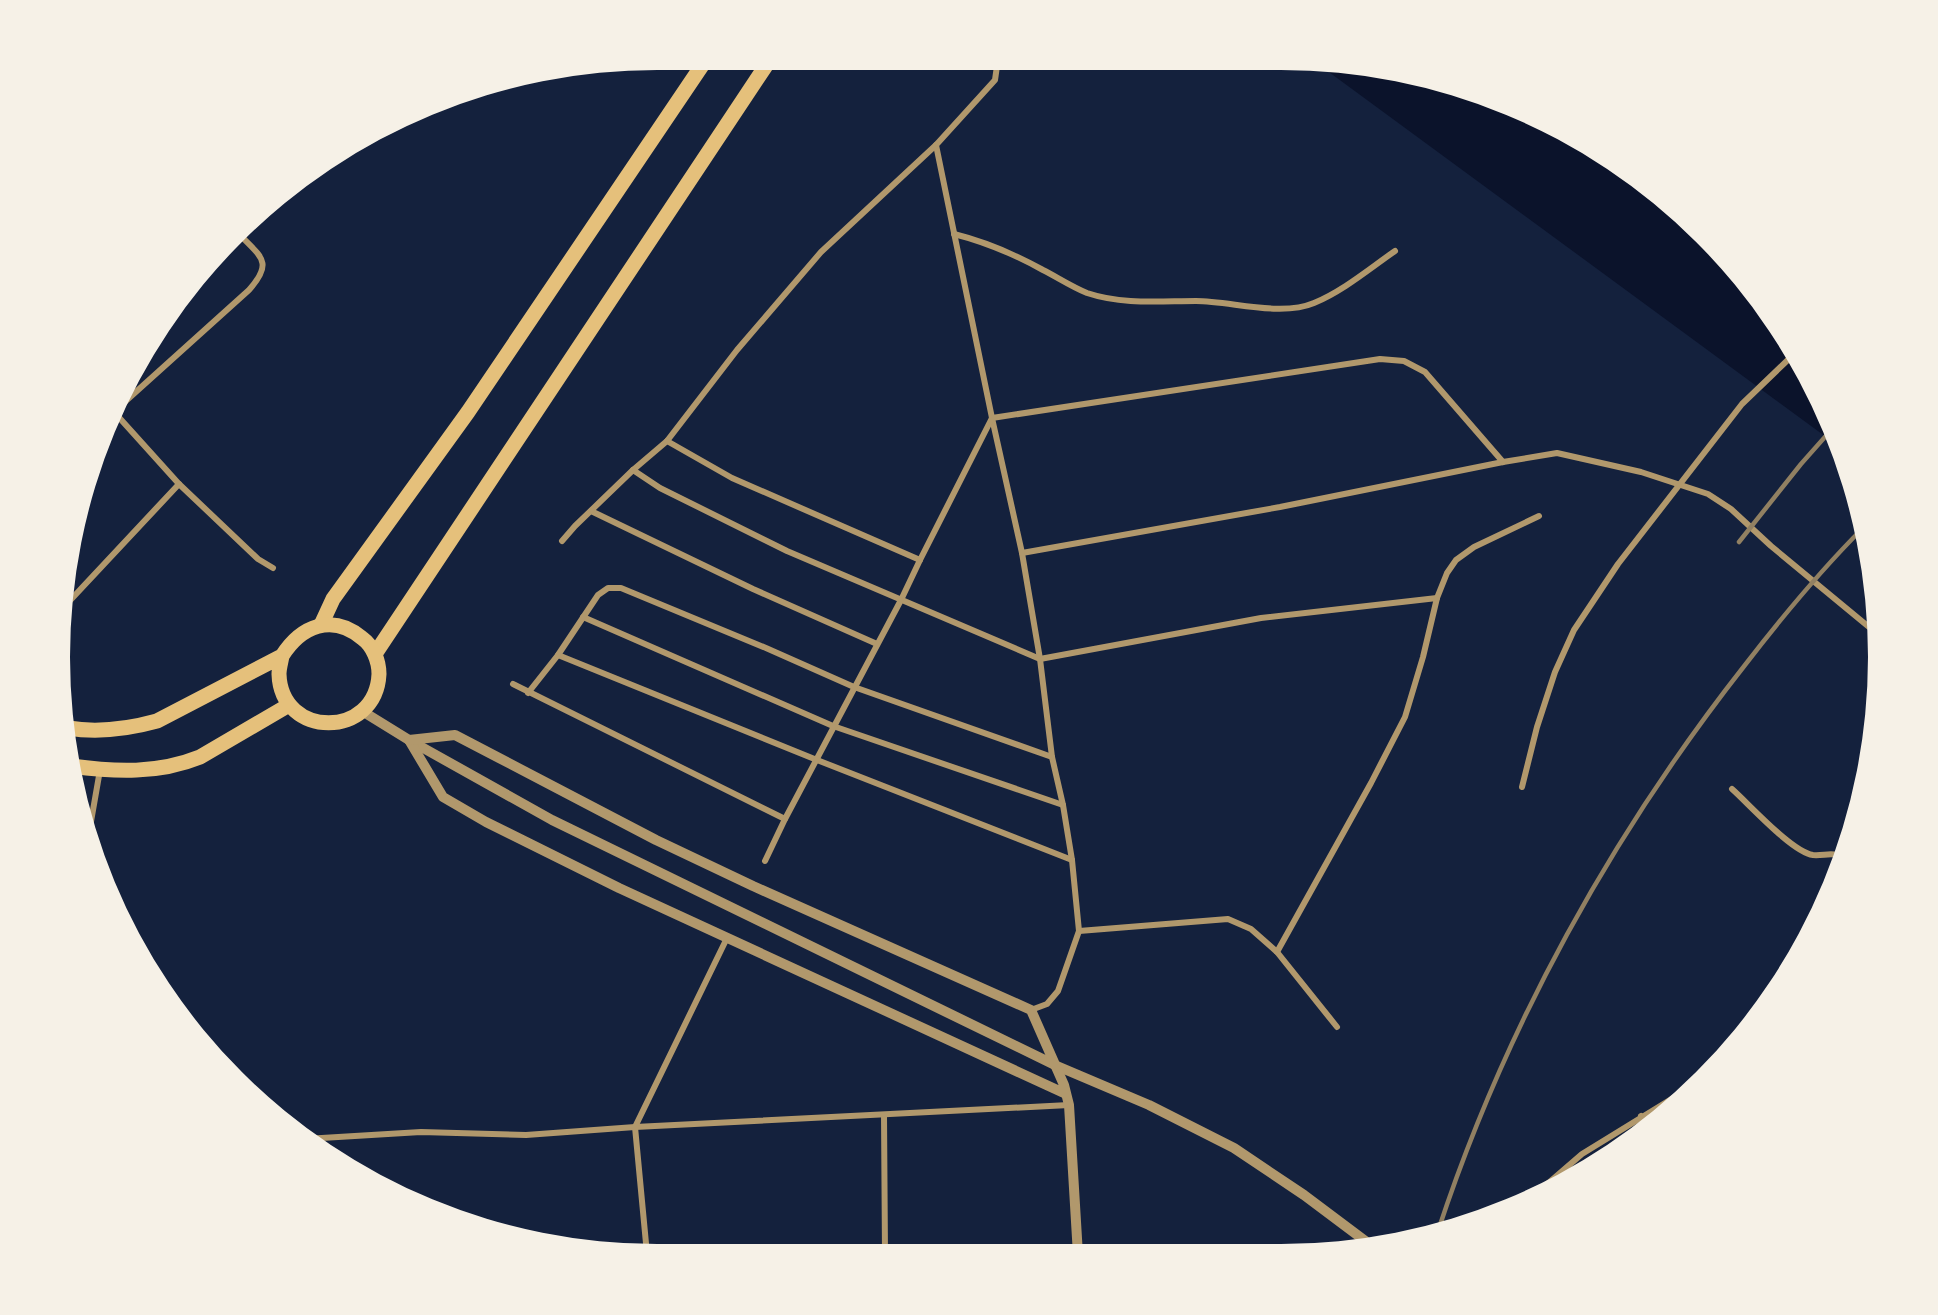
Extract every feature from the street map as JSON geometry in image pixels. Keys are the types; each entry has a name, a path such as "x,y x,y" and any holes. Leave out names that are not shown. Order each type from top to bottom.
{"main road":[{"path":"321,625 333,599 468,412 699,70"},
{"path":"375,654 763,70"},
{"path":"321,625 338,625 354,631 366,640 375,654 379,669 378,684 372,699 362,711 349,720 334,724 318,723 302,716 289,705 282,690 279,673 282,656 291,642 305,631 321,625"},
{"path":"75,729 116,729 137,727 157,721 282,656"},
{"path":"81,767 144,771 186,762 200,757 289,705"}],"street":[{"path":"562,541 633,470 667,441 736,351 821,252 936,145 995,80 996,70"},
{"path":"936,145 1022,553 1040,659 1052,757 1072,860 1079,931 1058,992 1047,1004 1031,1010"},
{"path":"954,234 975,239 1024,259 1087,293 1117,300 1157,303 1197,301 1283,308 1313,304 1395,251"},
{"path":"133,395 249,290 260,277 264,265 260,256 244,240"},
{"path":"992,418 1380,359 1404,361 1425,372 1503,462"},
{"path":"1522,787 1537,726 1574,630 1618,564 1743,404 1787,361"},
{"path":"765,861 833,726 901,600 992,418"},
{"path":"121,420 179,484 258,559 273,568"},
{"path":"667,441 732,478 920,560"},
{"path":"1022,553 1280,507 1557,453 1641,472 1708,494 1731,509 1771,546 1866,625"},
{"path":"633,470 660,488 787,551 1040,659 1261,618 1437,598"},
{"path":"74,596 179,484"},
{"path":"591,511 753,590 877,644"},
{"path":"1277,952 1405,717 1423,657 1437,598 1447,573 1456,560 1474,547 1539,516"},
{"path":"528,693 558,656 598,595 608,588 621,588 854,687 1052,757"},
{"path":"583,617 833,726 1063,805"},
{"path":"558,656 1072,860"},
{"path":"513,684 785,819"},
{"path":"362,711 552,820 1058,1066 1149,1105 1234,1148 1304,1195 1362,1238"},
{"path":"409,740 454,735 667,845 753,886 1031,1010 1069,1105 1077,1244"},
{"path":"409,740 443,797 486,822 727,938 1066,1094"},
{"path":"92,814 100,770"},
{"path":"1732,789 1790,843 1812,855 1833,854"},
{"path":"1079,931 1228,919 1251,929 1277,952 1337,1027"},
{"path":"646,1244 635,1126 727,938"},
{"path":"1559,1174 1582,1154 1663,1103"},
{"path":"320,1138 420,1132 526,1135 635,1126 1069,1105"},
{"path":"884,1115 885,1244"}],"water":[{"path":"1331,73 1395,82 1469,102 1540,131 1607,169 1668,216 1722,270 1769,331 1807,398 1824,435"}],"railway":[{"path":"1739,542 1825,437"},
{"path":"1441,1221 1465,1155 1496,1080 1567,935 1607,865 1650,796 1696,729 1773,629 1855,537"}]}
